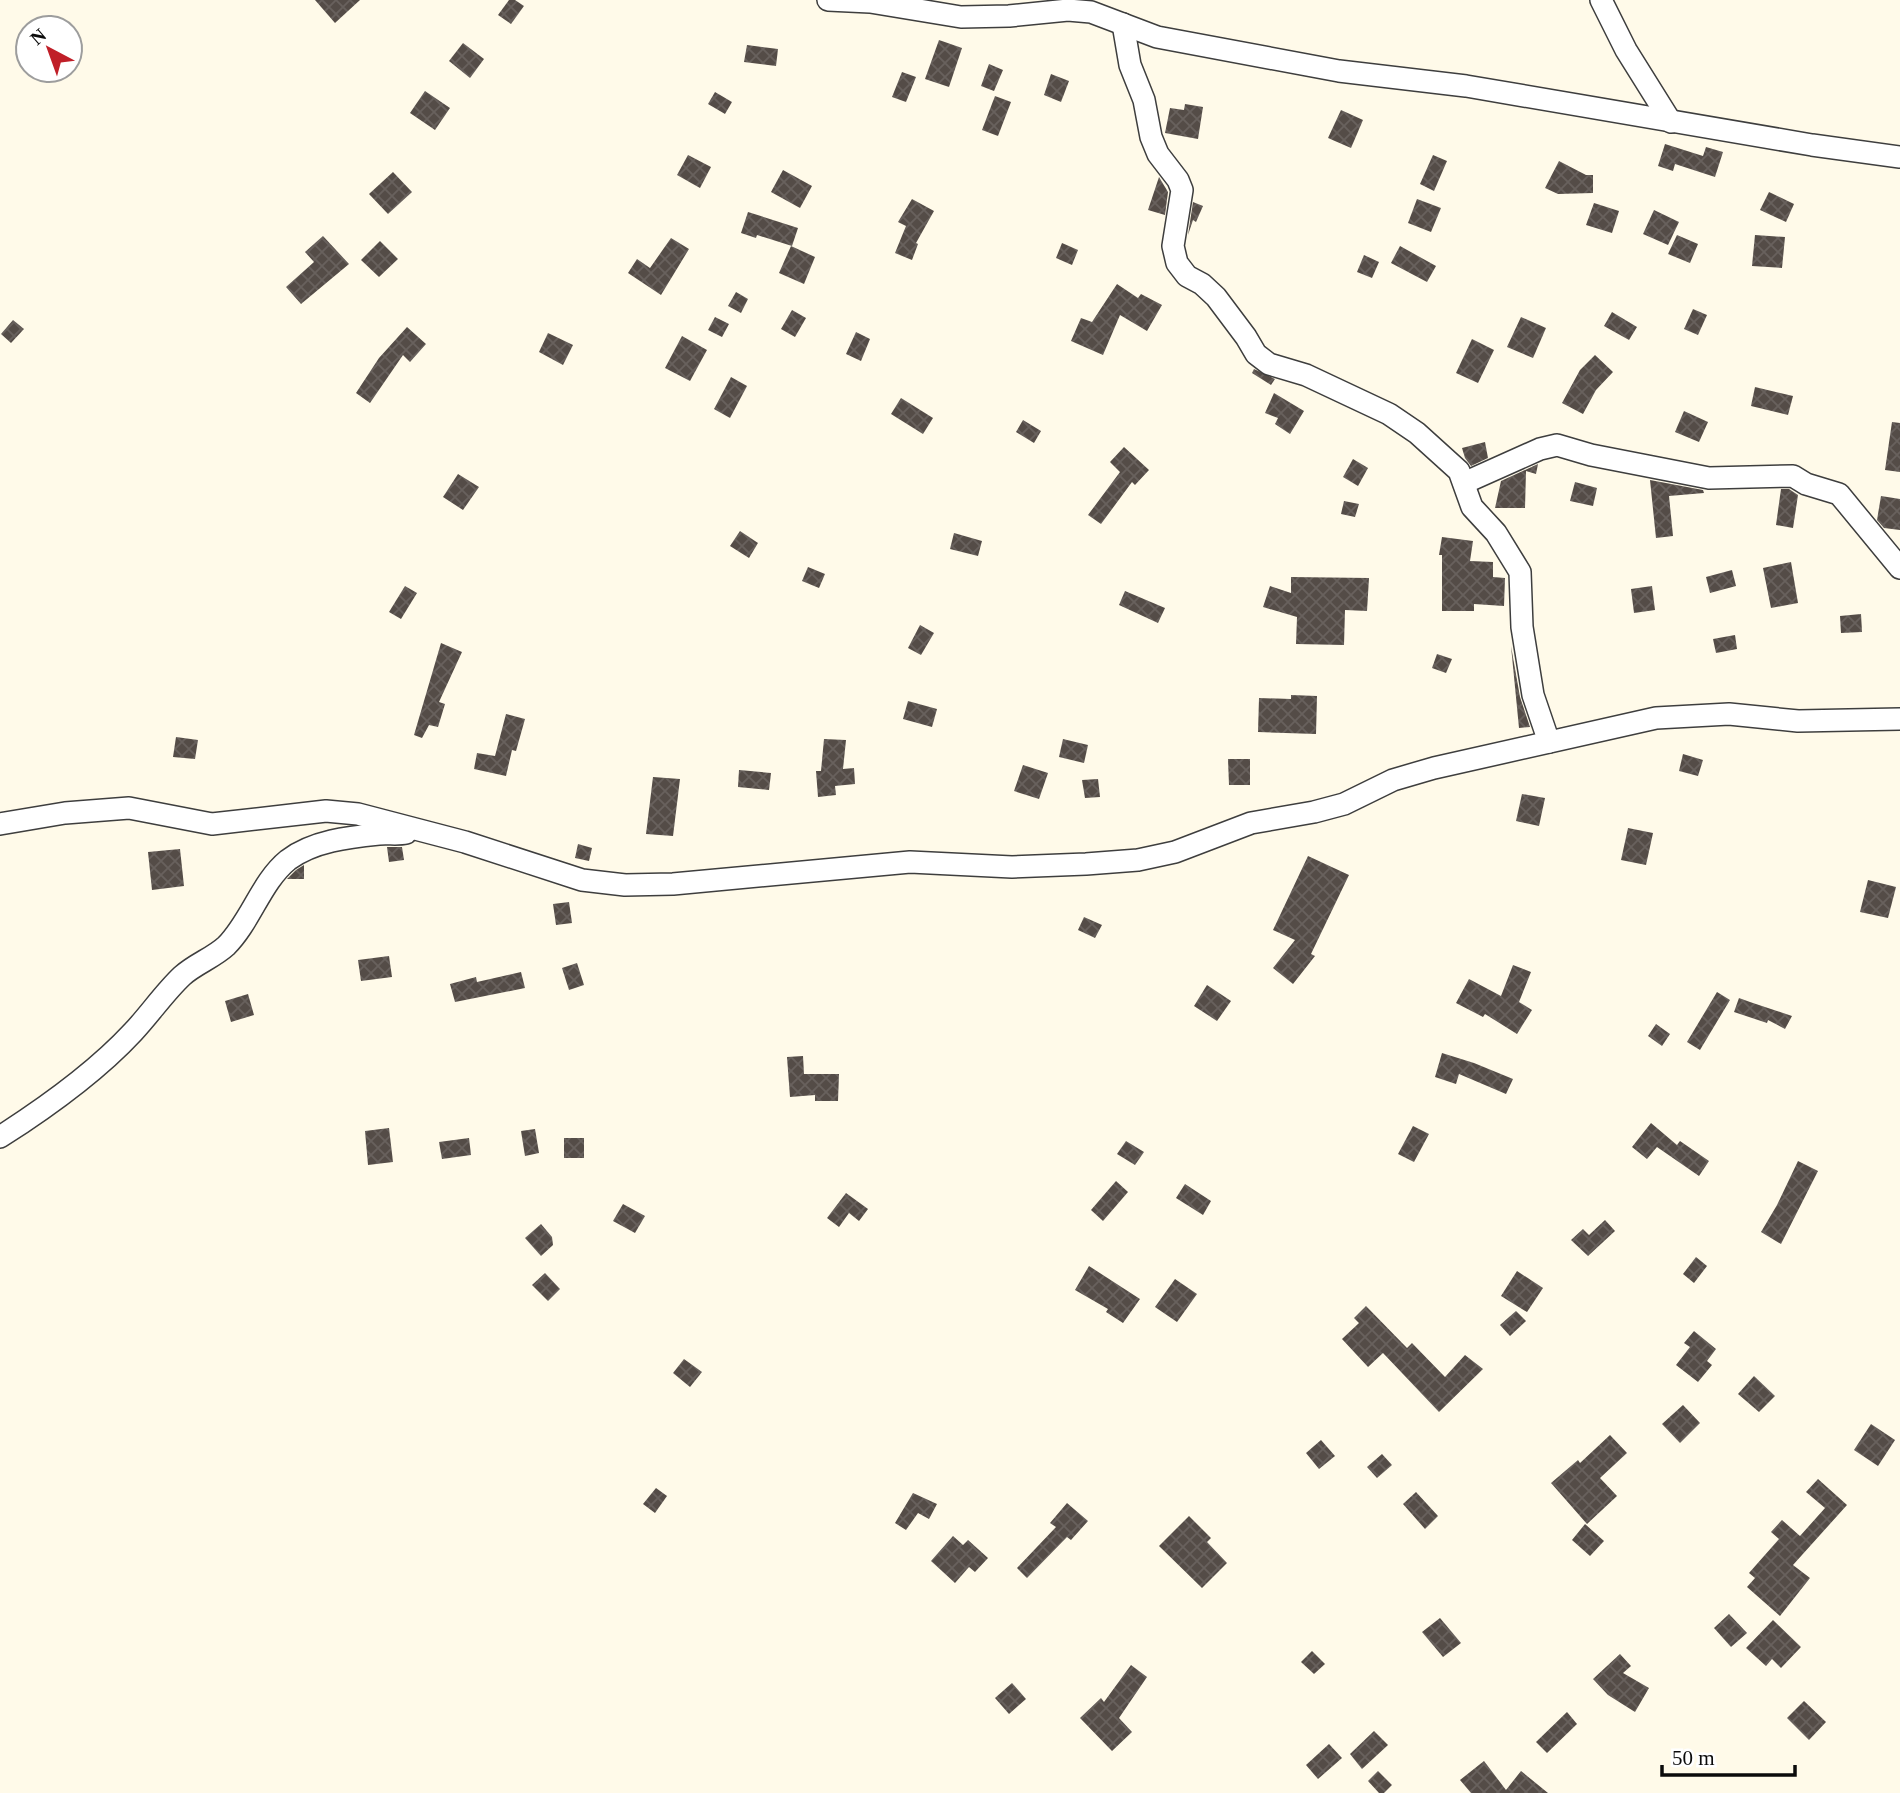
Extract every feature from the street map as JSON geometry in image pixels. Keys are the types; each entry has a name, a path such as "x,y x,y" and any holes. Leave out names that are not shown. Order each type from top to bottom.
{"street":[{"path":"828,0 870,2 961,17 1009,16 1068,10 1091,12 1157,37 1339,71 1466,86 1671,122 1900,157"},
{"path":"1601,0 1626,50 1671,122"},
{"path":"1123,24 1130,65 1144,100 1151,137 1158,154 1178,180 1182,190 1173,246 1177,262 1187,276 1202,284 1216,298 1256,354 1269,364 1306,375 1389,414 1417,433 1459,471 1472,507 1496,533 1520,572 1522,627 1533,695 1549,742"},
{"path":"1464,483 1540,449 1557,445 1591,456 1709,478 1793,476 1807,484 1839,494 1900,568"},
{"path":"0,824 65,813 129,808 212,824 326,811 358,814 417,828 582,880 625,885 673,884 910,862 1012,867 1138,860 1175,852 1251,823 1343,804 1393,780 1434,768 1656,718 1729,714 1798,721 1900,719"},
{"path":"0,1137 46,1107 102,1062 133,1032 160,998 184,974 226,946 246,920 271,879 288,860 327,843 383,833 403,834 417,828"}],"building":[{"path":"315,0 360,0 335,23"},
{"path":"509,0 515,0 524,6 511,24 498,15"},
{"path":"939,40 962,48 949,87 925,79"},
{"path":"463,43 484,59 470,78 449,61"},
{"path":"747,45 778,49 776,66 744,62"},
{"path":"989,64 1003,70 994,91 981,86"},
{"path":"902,72 916,77 906,102 892,97"},
{"path":"1051,74 1069,81 1061,102 1044,95"},
{"path":"425,91 450,108 435,130 410,113"},
{"path":"715,92 732,102 725,114 708,104"},
{"path":"995,96 1011,102 998,136 982,130"},
{"path":"1185,104 1203,107 1198,139 1165,133 1170,108 1184,110"},
{"path":"1341,110 1363,120 1351,148 1328,138"},
{"path":"1665,144 1703,156 1706,147 1723,152 1715,177 1675,164 1673,171 1658,166"},
{"path":"688,155 711,167 700,188 677,175"},
{"path":"1433,155 1447,161 1434,191 1420,184"},
{"path":"1559,161 1586,175 1593,175 1593,193 1558,194 1545,188"},
{"path":"783,170 812,186 800,208 771,192"},
{"path":"393,172 412,192 388,214 369,194"},
{"path":"1159,177 1168,192 1165,215 1148,210"},
{"path":"1769,192 1794,204 1786,222 1760,210"},
{"path":"912,199 934,211 916,243 918,244 912,260 895,253 906,226 898,222"},
{"path":"1417,199 1441,208 1431,232 1408,223"},
{"path":"1193,202 1203,206 1196,222 1193,220 1188,235"},
{"path":"1594,203 1619,211 1612,233 1586,225"},
{"path":"1654,210 1679,222 1668,245 1643,234"},
{"path":"748,212 798,228 792,246 741,233"},
{"path":"1677,235 1698,244 1690,263 1668,254"},
{"path":"1755,235 1785,237 1782,268 1752,266"},
{"path":"323,236 349,264 301,304 286,287 314,262 305,252"},
{"path":"671,238 689,249 661,295 628,273 637,259 650,268"},
{"path":"380,241 398,259 379,277 361,260"},
{"path":"1062,243 1078,250 1072,265 1056,258"},
{"path":"791,246 815,257 804,284 779,273"},
{"path":"1400,246 1436,266 1427,282 1391,263"},
{"path":"1364,255 1379,262 1372,278 1357,272"},
{"path":"1117,284 1138,298 1141,294 1162,305 1147,331 1120,315 1103,355 1071,341 1081,318 1092,322"},
{"path":"736,292 748,299 741,313 728,306"},
{"path":"1693,309 1707,315 1698,335 1684,329"},
{"path":"792,310 806,318 795,337 781,329"},
{"path":"1612,312 1637,327 1629,340 1604,326"},
{"path":"715,317 729,324 722,337 708,330"},
{"path":"1521,317 1546,328 1533,358 1507,347"},
{"path":"13,320 24,329 11,343 1,334"},
{"path":"407,327 426,344 410,362 403,355 370,403 356,393 379,358"},
{"path":"856,332 870,339 861,361 846,354"},
{"path":"548,333 573,345 563,365 539,352"},
{"path":"682,336 707,350 690,381 665,368"},
{"path":"1472,339 1494,350 1478,383 1456,373"},
{"path":"1595,355 1613,372 1596,390 1583,414 1562,403 1580,370"},
{"path":"1254,369 1275,379 1271,385 1252,373"},
{"path":"731,377 747,386 730,418 714,409"},
{"path":"1755,387 1793,396 1788,415 1751,406"},
{"path":"1274,393 1304,411 1290,434 1275,424 1278,418 1265,413"},
{"path":"901,398 933,418 923,434 891,414"},
{"path":"1684,411 1708,422 1699,442 1675,432"},
{"path":"1023,420 1041,431 1034,443 1016,432"},
{"path":"1892,422 1900,423 1900,472 1885,470"},
{"path":"1485,442 1488,458 1471,466 1462,448"},
{"path":"1124,447 1149,470 1135,485 1132,482 1101,524 1088,515 1120,472 1110,462"},
{"path":"1353,459 1368,468 1358,486 1343,477"},
{"path":"1538,464 1536,474 1526,471 1525,508 1495,508 1501,481"},
{"path":"458,474 479,487 463,510 443,497"},
{"path":"1650,480 1703,490 1704,493 1669,496 1673,536 1656,538"},
{"path":"1575,482 1597,488 1593,506 1570,501"},
{"path":"1781,489 1789,489 1798,495 1793,528 1776,525"},
{"path":"1881,496 1900,499 1900,530 1884,528 1877,520"},
{"path":"1344,501 1359,504 1355,517 1341,514"},
{"path":"740,531 758,543 749,558 730,546"},
{"path":"954,533 982,541 978,556 950,549"},
{"path":"1442,537 1473,541 1470,561 1493,562 1493,577 1505,578 1504,606 1474,604 1474,611 1442,611 1442,555 1439,555"},
{"path":"1791,562 1798,603 1771,608 1763,568"},
{"path":"808,567 825,574 819,588 802,581"},
{"path":"1732,570 1736,586 1710,593 1706,577"},
{"path":"1291,577 1369,578 1367,611 1345,610 1344,645 1296,644 1297,617 1263,607 1270,586 1291,593"},
{"path":"405,586 417,593 401,619 389,612"},
{"path":"1652,586 1655,610 1634,613 1631,589"},
{"path":"1125,591 1165,608 1158,623 1119,605"},
{"path":"1861,614 1862,632 1841,633 1840,616"},
{"path":"920,625 934,633 921,655 908,648"},
{"path":"1735,635 1737,649 1716,653 1713,639"},
{"path":"441,643 462,652 439,702 445,704 438,727 429,725 422,738 414,735"},
{"path":"1511,646 1520,697 1530,727 1519,728"},
{"path":"1437,654 1452,659 1446,673 1432,668"},
{"path":"1291,695 1317,696 1316,734 1258,732 1259,698 1291,699"},
{"path":"908,701 937,709 932,727 903,719"},
{"path":"506,714 525,719 516,751 512,750 506,776 474,769 477,753 495,756"},
{"path":"176,737 198,740 195,759 173,757"},
{"path":"824,739 846,740 843,769 854,768 855,784 835,786 836,795 818,797 816,771 821,771"},
{"path":"1063,739 1088,745 1084,763 1059,757"},
{"path":"1683,754 1703,760 1698,776 1679,771"},
{"path":"1228,759 1250,759 1250,785 1229,785"},
{"path":"1023,765 1048,773 1039,799 1014,791"},
{"path":"739,770 771,773 769,790 738,787"},
{"path":"653,777 680,779 673,836 646,834"},
{"path":"1098,779 1100,797 1085,798 1082,780"},
{"path":"1522,794 1545,798 1539,826 1516,821"},
{"path":"1628,828 1653,833 1646,865 1621,860"},
{"path":"578,844 592,848 589,861 575,858"},
{"path":"387,847 402,847 404,860 389,862"},
{"path":"180,849 184,886 152,890 148,852"},
{"path":"1308,856 1349,875 1311,954 1315,956 1293,984 1273,968 1295,940 1273,930"},
{"path":"304,865 304,879 287,879 296,870"},
{"path":"1868,880 1896,887 1888,918 1860,912"},
{"path":"569,902 572,923 556,925 553,904"},
{"path":"1084,917 1102,925 1095,938 1078,930"},
{"path":"389,956 392,977 361,981 358,960"},
{"path":"577,963 584,985 569,990 562,968"},
{"path":"1513,965 1531,972 1519,1002 1532,1010 1517,1034 1485,1014 1483,1017 1456,1003 1469,979 1501,996"},
{"path":"521,972 525,988 455,1002 450,984 476,977 477,982"},
{"path":"1207,985 1231,1001 1217,1021 1194,1006"},
{"path":"1717,992 1730,1000 1700,1050 1687,1042"},
{"path":"248,994 254,1015 231,1022 225,1001"},
{"path":"1739,998 1792,1016 1785,1029 1768,1020 1767,1023 1734,1012"},
{"path":"1656,1024 1670,1034 1662,1046 1648,1036"},
{"path":"1442,1053 1513,1079 1506,1094 1459,1074 1456,1084 1435,1077"},
{"path":"803,1056 804,1074 839,1074 838,1101 815,1101 815,1095 790,1097 787,1057"},
{"path":"1651,1123 1677,1145 1680,1141 1709,1161 1699,1176 1657,1147 1647,1159 1632,1147"},
{"path":"1413,1126 1429,1134 1414,1162 1398,1154"},
{"path":"389,1128 393,1162 368,1165 365,1131"},
{"path":"535,1129 539,1153 525,1156 521,1131"},
{"path":"469,1138 471,1155 442,1159 439,1142"},
{"path":"564,1138 584,1138 584,1158 564,1158"},
{"path":"1126,1141 1144,1152 1135,1165 1117,1154"},
{"path":"1798,1161 1818,1171 1781,1244 1761,1232"},
{"path":"1116,1181 1128,1192 1103,1221 1091,1210"},
{"path":"1185,1184 1211,1201 1203,1215 1176,1198"},
{"path":"846,1193 868,1209 859,1221 849,1213 839,1227 827,1218"},
{"path":"623,1204 645,1216 635,1233 613,1221"},
{"path":"1605,1220 1615,1231 1588,1256 1571,1240 1583,1229 1589,1235"},
{"path":"541,1224 552,1237 553,1245 541,1256 525,1238"},
{"path":"1696,1257 1707,1266 1694,1283 1683,1274"},
{"path":"1089,1266 1140,1299 1123,1323 1106,1312 1108,1309 1075,1290"},
{"path":"1517,1271 1543,1288 1527,1312 1501,1296"},
{"path":"545,1273 560,1289 548,1301 532,1285"},
{"path":"1175,1279 1197,1294 1177,1322 1155,1307"},
{"path":"1366,1306 1407,1348 1412,1343 1445,1377 1465,1355 1483,1369 1439,1412 1383,1353 1368,1367 1342,1339 1359,1323 1354,1318"},
{"path":"1516,1311 1526,1321 1510,1336 1500,1325"},
{"path":"1694,1331 1716,1349 1707,1361 1712,1365 1698,1382 1676,1365 1690,1347 1684,1343"},
{"path":"684,1359 702,1372 690,1387 673,1373"},
{"path":"1754,1376 1775,1396 1759,1412 1738,1394"},
{"path":"1683,1405 1700,1423 1680,1443 1662,1424"},
{"path":"1871,1424 1895,1440 1878,1466 1854,1450"},
{"path":"1610,1435 1627,1453 1600,1478 1617,1496 1587,1524 1551,1483 1578,1460 1580,1463"},
{"path":"1321,1440 1335,1456 1319,1469 1306,1453"},
{"path":"1382,1454 1392,1465 1377,1478 1367,1467"},
{"path":"1818,1479 1847,1505 1793,1565 1810,1578 1780,1616 1747,1587 1755,1578 1749,1573 1779,1539 1771,1532 1782,1520 1800,1536 1825,1508 1806,1492"},
{"path":"656,1488 667,1496 655,1513 643,1504"},
{"path":"1416,1492 1438,1516 1425,1529 1403,1504"},
{"path":"913,1493 937,1504 929,1519 918,1513 906,1530 895,1523"},
{"path":"1067,1503 1088,1521 1071,1540 1067,1537 1027,1578 1017,1568 1056,1527 1050,1523"},
{"path":"1189,1516 1211,1538 1207,1542 1227,1563 1202,1588 1159,1546"},
{"path":"1585,1524 1604,1541 1590,1556 1572,1540"},
{"path":"953,1536 963,1545 968,1540 988,1558 975,1572 969,1567 955,1583 931,1561"},
{"path":"1729,1614 1747,1633 1731,1647 1714,1628"},
{"path":"1440,1618 1461,1643 1443,1657 1422,1632"},
{"path":"1773,1620 1801,1647 1781,1668 1772,1659 1766,1666 1746,1648"},
{"path":"1312,1651 1325,1664 1314,1674 1301,1662"},
{"path":"1620,1654 1631,1666 1623,1673 1649,1688 1635,1712 1608,1695 1593,1679"},
{"path":"1131,1665 1147,1677 1119,1718 1132,1732 1112,1751 1080,1718 1101,1698 1104,1702"},
{"path":"1012,1683 1026,1699 1009,1714 995,1698"},
{"path":"1804,1701 1826,1722 1809,1740 1787,1718"},
{"path":"1567,1712 1577,1724 1547,1753 1536,1742"},
{"path":"1374,1731 1388,1745 1362,1769 1350,1754"},
{"path":"1329,1744 1342,1758 1318,1779 1306,1765"},
{"path":"1484,1761 1506,1790 1521,1771 1548,1793 1471,1793 1460,1780"},
{"path":"1378,1771 1392,1785 1384,1793 1379,1793 1368,1781"}]}
